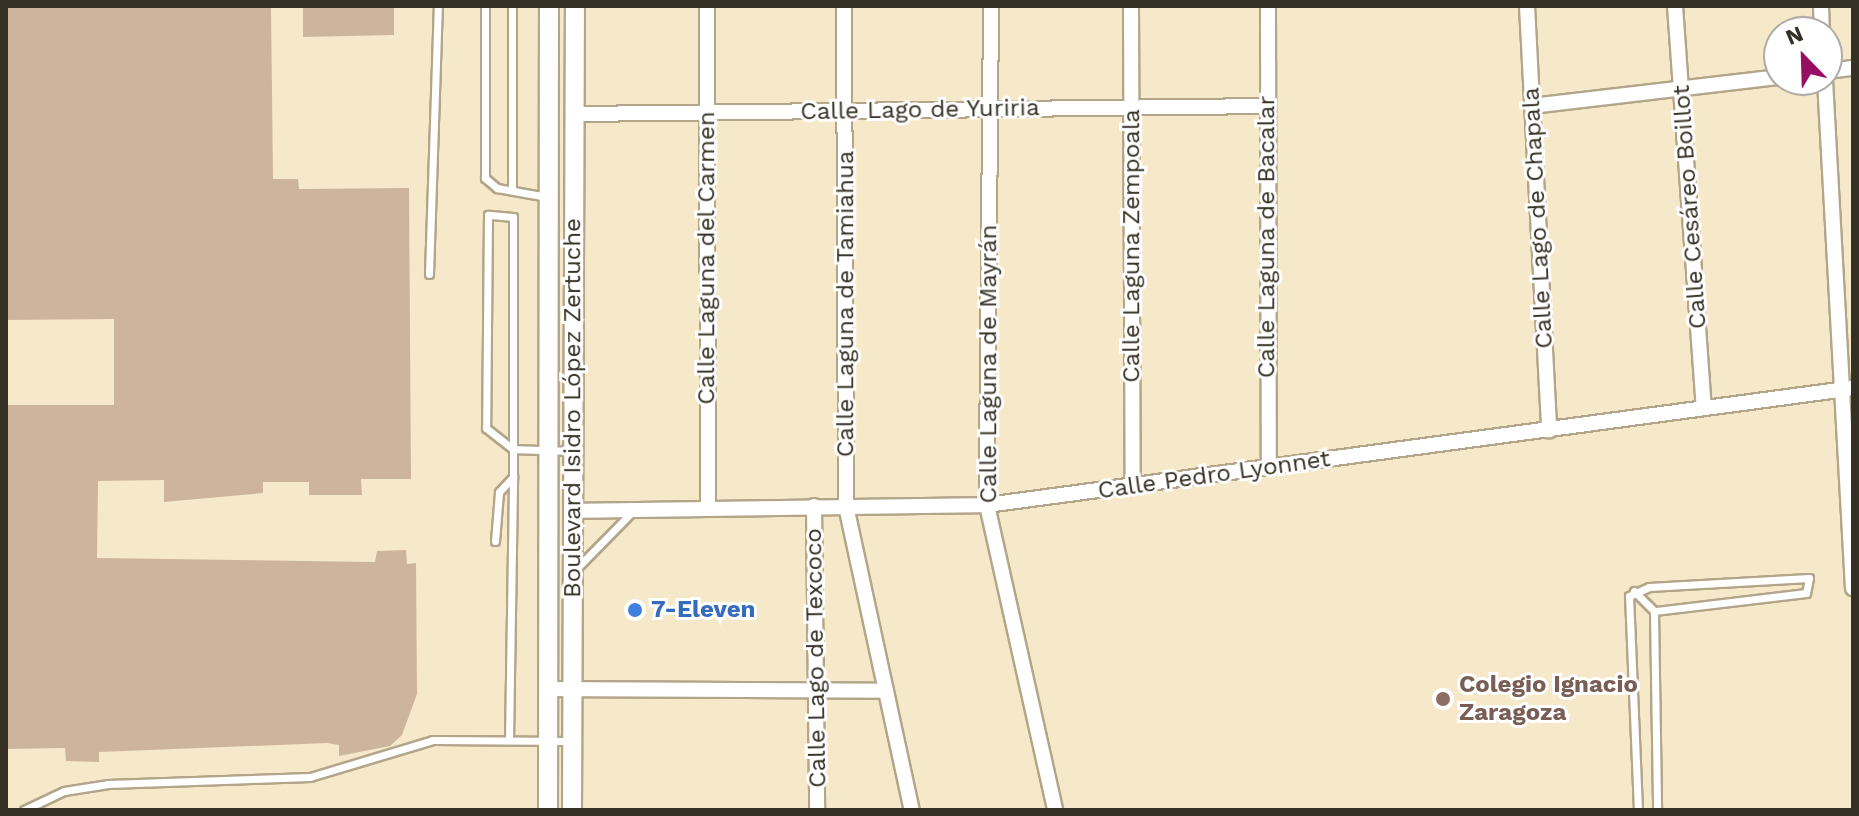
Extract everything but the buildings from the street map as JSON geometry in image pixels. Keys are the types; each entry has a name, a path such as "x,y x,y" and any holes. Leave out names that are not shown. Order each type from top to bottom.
{"main road":[{"name":"Boulevard Isidro López Zertuche","path":"548,810 549,6"},
{"name":"Boulevard Isidro López Zertuche","path":"572,810 575,6"},
{"path":"549,398 572,398"}],"street":[{"name":"Calle Laguna del Carmen","path":"707,6 708,509"},
{"name":"Calle Laguna de Tamiahua","path":"844,6 846,506 912,810"},
{"name":"Calle Laguna de Mayrán","path":"991,6 987,505 1055,810"},
{"name":"Calle Laguna Zempoala","path":"1131,6 1133,486"},
{"name":"Calle Laguna de Bacalar","path":"1268,6 1269,468"},
{"name":"Calle Lago de Chapala","path":"1527,6 1549,430"},
{"name":"Calle Cesáreo Boillot","path":"1675,6 1704,408"},
{"path":"1532,106 1763,79"},
{"path":"1826,96 1846,389 1853,588"},
{"name":"Calle Lago de Yuriria","path":"575,114 1266,106"},
{"name":"Calle Pedro Lyonnet","path":"572,511 987,505 1846,389"},
{"name":"Calle Lago de Texcoco","path":"814,506 817,810"},
{"path":"548,689 886,691"}],"lane":[{"path":"429,274 438,6"},
{"path":"485,6 485,178 512,190 549,198"},
{"path":"512,6 512,190"},
{"path":"509,740 513,449 509,213 483,219 486,428 513,449 572,451"},
{"path":"495,541 499,492 513,477"},
{"path":"572,572 634,510"},
{"path":"1638,810 1625,602 1634,591 1810,580 1806,593 1654,611"},
{"path":"1634,591 1654,611 1657,810"},
{"path":"24,810 64,791 108,784 310,777 433,740 571,741"}],"place":[{"name":"7-Eleven","path":"635,610"},
{"name":"Colegio Ignacio Zaragoza","path":"1443,699"}]}
